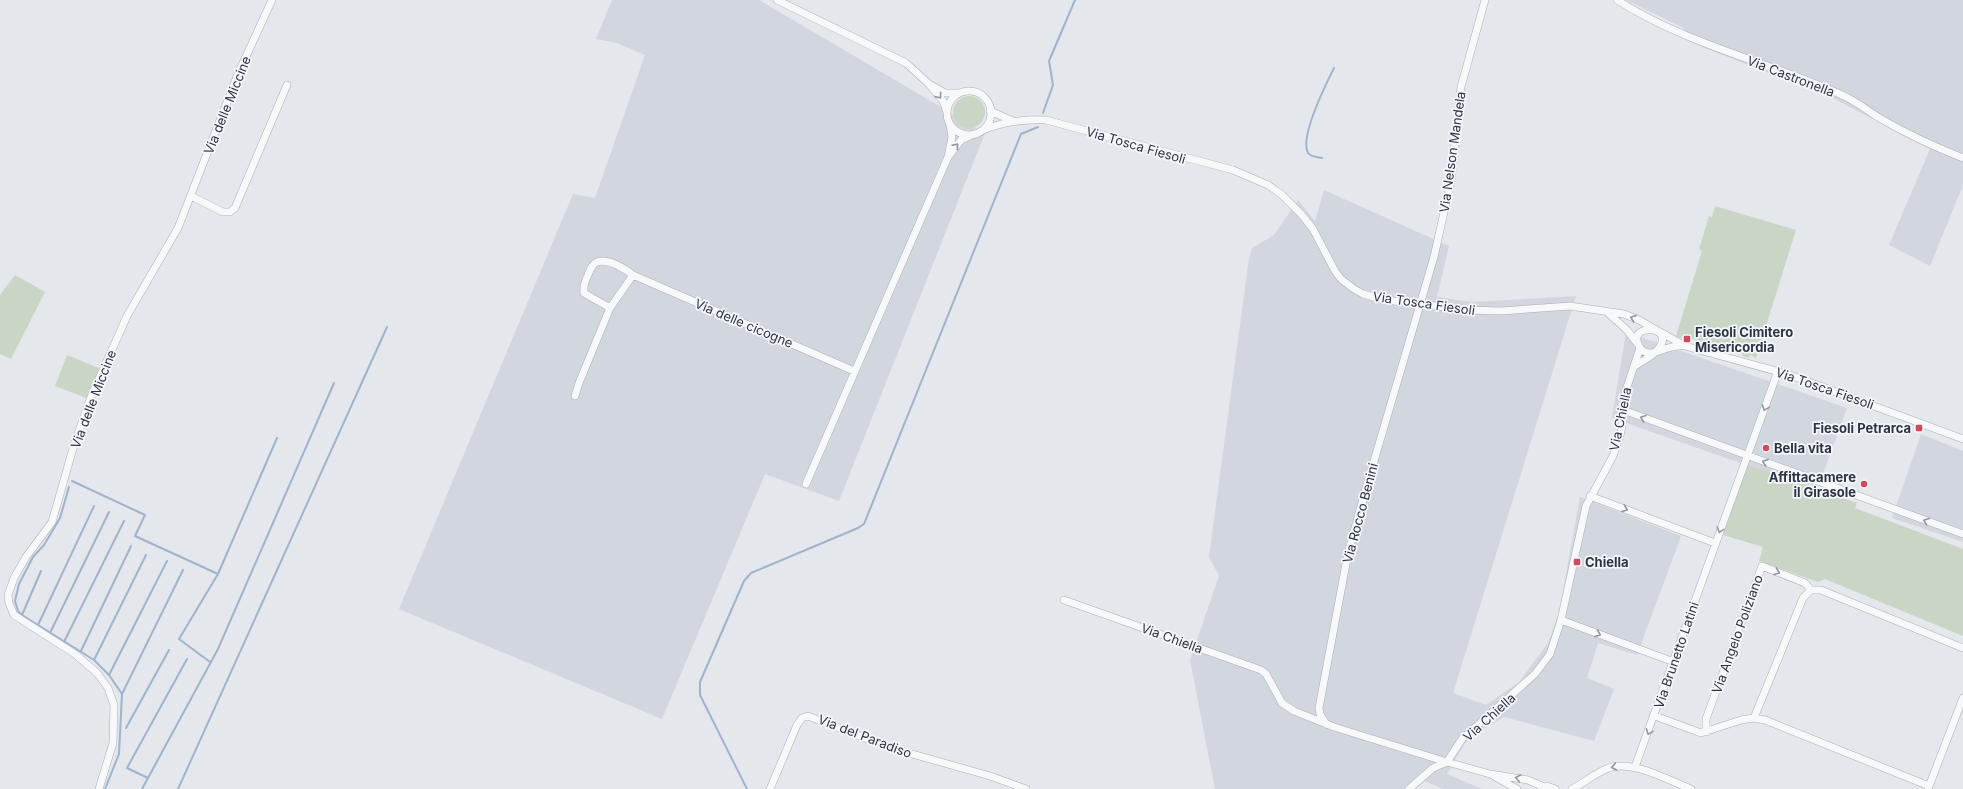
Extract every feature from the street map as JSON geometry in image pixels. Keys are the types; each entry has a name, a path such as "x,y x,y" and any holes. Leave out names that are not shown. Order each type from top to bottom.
{"street":[{"name":"Via delle Miccine","path":"99,789 113,743 114,705 108,688 97,673 75,654 14,615 8,596 14,578 26,557 52,522 74,446 94,390 127,316 178,228 238,74 272,0"},
{"path":"777,0 906,63 929,84 943,101 950,124 952,137 948,158"},
{"name":"Via Nelson Mandela","path":"1420,304 1434,257 1451,181 1461,87 1485,0"},
{"name":"Via Castronella","path":"1617,0 1632,10 1672,30 1844,96 1882,120 1936,147 1963,158"},
{"path":"929,84 945,92 960,93 968,91 981,95 988,104 990,111 988,122 981,131"},
{"path":"191,196 222,212 230,212 235,208 287,85"},
{"path":"947,113 951,100 960,93"},
{"name":"Via Tosca Fiesoli","path":"990,111 1015,121"},
{"name":"Via Tosca Fiesoli","path":"973,134 995,125 1015,121 1046,120 1100,134 1152,150 1233,170 1252,177 1281,194 1302,215 1320,240 1335,271 1347,285 1374,298 1484,311 1570,306 1607,311 1634,318 1684,345 1778,371 1849,396 1963,440"},
{"path":"950,124 957,132 966,135 973,134"},
{"path":"806,484 948,158 961,140 973,134"},
{"name":"Via delle cicogne","path":"610,308 584,293 583,287 592,266 598,262 605,262 622,268 633,275 854,371"},
{"path":"575,396 581,376 610,308 633,275"},
{"name":"Via Rocco Benini","path":"1326,724 1320,714 1320,708 1346,560 1420,304"},
{"path":"1607,311 1627,330 1638,346 1648,353 1653,353"},
{"path":"1635,366 1658,350 1662,343 1662,338 1656,330 1651,329 1643,331 1638,336 1638,346"},
{"name":"Via Tosca Fiesoli","path":"1653,353 1684,345"},
{"name":"Via Chiella","path":"1064,600 1261,670 1266,674 1282,703 1294,711 1326,724 1447,762 1462,739 1510,698 1544,664 1553,647 1561,620 1582,519 1590,496 1613,456 1620,432 1627,384 1635,366 1638,346"},
{"name":"Via Brunetto Latini","path":"1635,767 1778,371"},
{"path":"1623,410 1963,534"},
{"path":"1590,496 1715,543"},
{"name":"Via Angelo Poliziano","path":"1706,732 1706,719 1762,566 1805,583 1811,590"},
{"path":"1754,718 1803,598 1811,590 1821,590 1963,648"},
{"path":"1561,620 1674,662"},
{"path":"1654,716 1695,731 1706,732 1728,723 1754,718 1765,720 1928,788 1963,698"},
{"name":"Via del Paradiso","path":"770,789 797,725 802,718 808,716 891,748 990,776 1026,789"},
{"path":"1409,789 1433,768 1447,762 1490,774 1522,779 1542,788 1550,786 1555,789"},
{"path":"1572,789 1606,768 1620,765 1635,767 1691,789"},
{"path":"1490,774 1517,789"}],"shaded area":[{"path":"612,0 759,0 985,133 839,501 765,474 662,719 399,609 573,194 595,198 645,55 617,43 596,39"},
{"path":"1626,0 1963,0 1963,185 1930,266 1889,245 1930,149 1831,97 1702,47 1682,27"},
{"path":"1324,190 1449,246 1437,297 1472,302 1576,296 1453,693 1486,705 1519,682 1548,643 1559,613 1580,497 1681,536 1637,655 1598,643 1587,678 1614,689 1594,741 1504,717 1468,738 1447,774 1482,789 1443,789 1425,781 1415,789 1215,789 1190,660 1219,576 1209,557 1249,258 1252,248 1274,235 1298,200 1315,221"},
{"path":"1626,332 1847,408 1817,490 1612,418"},
{"path":"1921,434 1963,451 1963,542 1892,518"}],"green space":[{"path":"966,96 972,96 982,103 985,112 984,118 978,125 972,128 966,128 956,121 953,115 953,109 960,99"},
{"path":"1715,206 1796,230 1756,358 1750,355 1749,358 1743,356 1743,354 1697,343 1696,340 1683,336 1682,338 1676,336 1702,251 1699,249 1709,216 1712,217"},
{"path":"15,275 45,292 11,359 0,354 0,295"},
{"path":"67,355 101,369 89,399 55,386"},
{"path":"1748,465 1857,503 1855,508 1963,549 1963,636 1825,579 1818,582 1759,561 1763,547 1723,535"}],"waterway":[{"path":"1043,113 1053,85 1049,61 1075,0"},
{"path":"1322,158 1312,156 1308,153 1306,145 1307,135 1315,110 1334,68"},
{"path":"747,789 700,695 700,682 744,581 751,573 858,528 864,524 1021,134 1038,127"},
{"path":"178,789 387,327"},
{"path":"142,789 218,649 334,383"},
{"path":"210,662 179,639 218,574 277,438"},
{"path":"72,481 145,515 135,536 218,574"},
{"path":"69,487 60,518 44,545 33,557 19,584 15,601 18,611 22,615 94,660 109,675 122,694 119,754 105,789"},
{"path":"38,625 94,506"},
{"path":"50,633 109,512"},
{"path":"64,642 124,521"},
{"path":"81,651 131,546"},
{"path":"94,660 146,555"},
{"path":"109,675 167,561"},
{"path":"122,694 183,570"},
{"path":"22,615 41,571"},
{"path":"126,728 169,650"},
{"path":"148,778 127,768 187,659"}],"place":[{"name":"Fiesoli Cimitero Misericordia","path":"1687,339"},
{"name":"Fiesoli Petrarca","path":"1919,428"},
{"name":"Bella vita","path":"1766,448"},
{"name":"Affittacamere il Girasole","path":"1864,484"},
{"name":"Chiella","path":"1577,562"}]}
